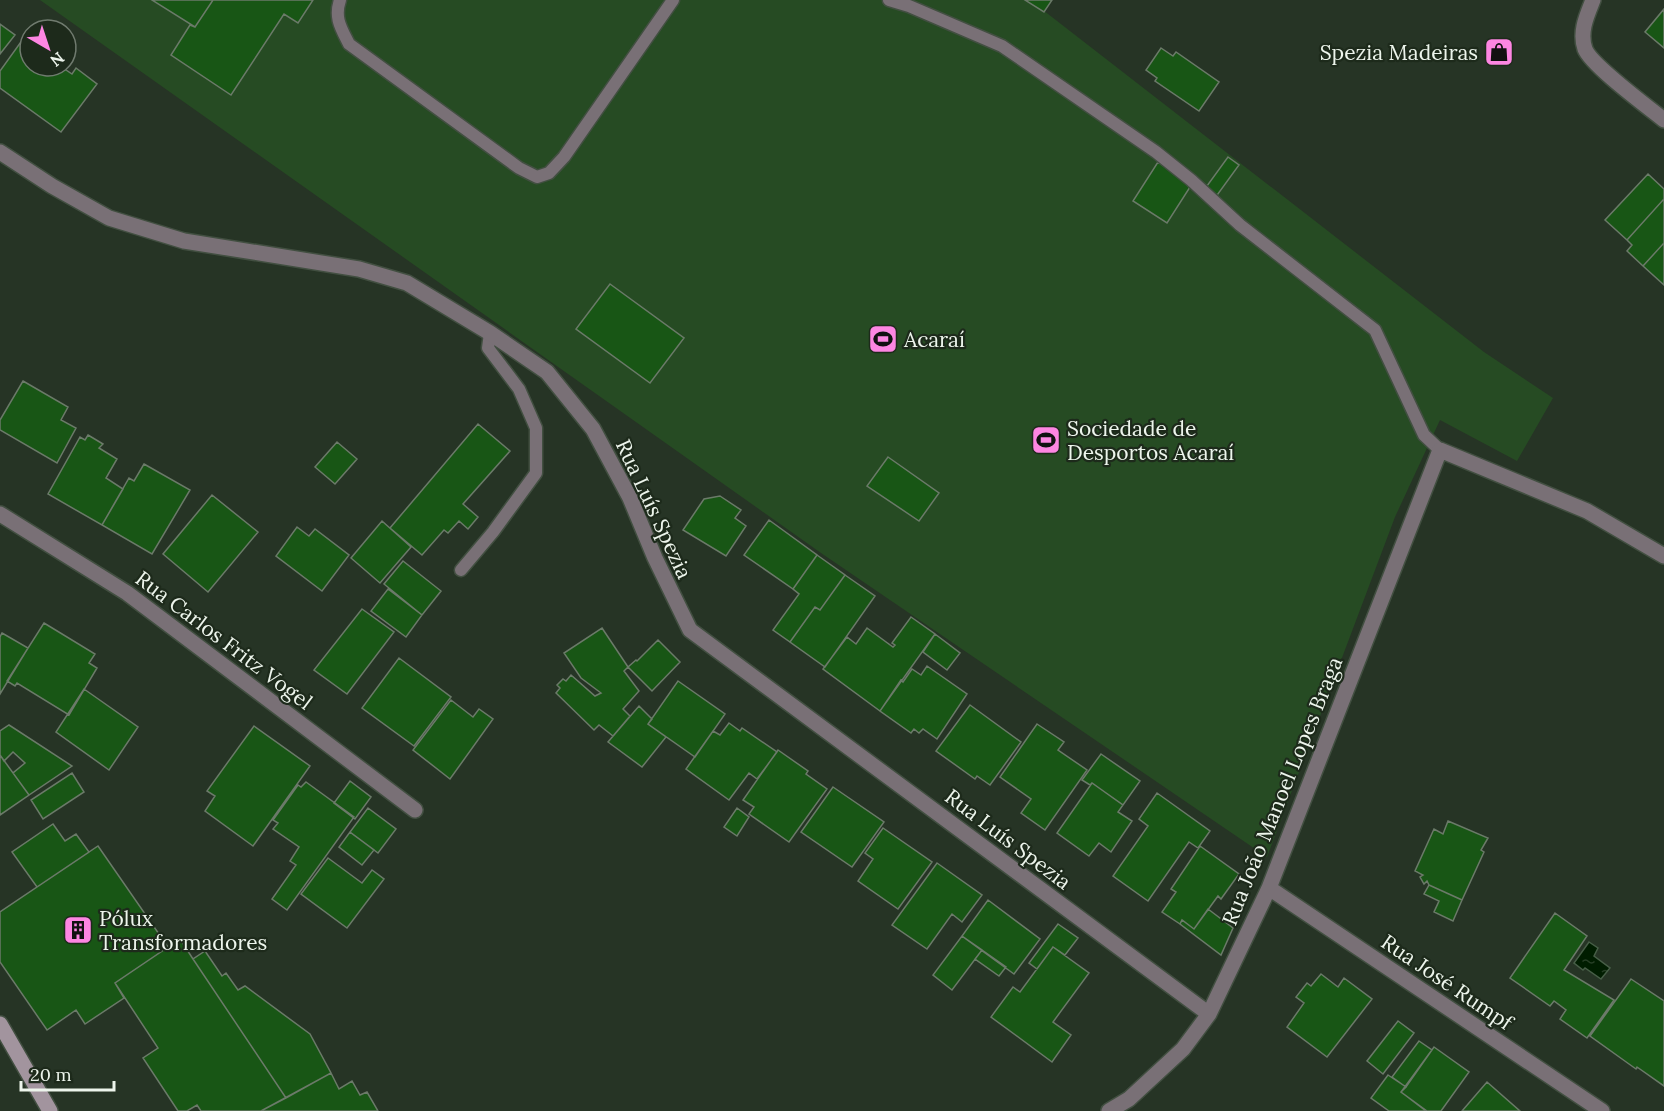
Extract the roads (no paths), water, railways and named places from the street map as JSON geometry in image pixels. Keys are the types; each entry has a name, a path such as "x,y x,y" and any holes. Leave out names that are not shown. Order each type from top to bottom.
{"main road":[{"path":"0,1024 50,1111"}],"street":[{"path":"1593,0 1583,25 1585,50 1601,69 1664,120"},
{"name":"Rua Luís Spezia","path":"0,152 52,186 109,218 184,241 359,269 407,283 490,333 547,372 592,429 630,498 655,558 690,630 1209,1014"},
{"path":"1440,450 1587,511 1664,556"},
{"name":"Rua João Manoel Lopes Braga","path":"1109,1111 1129,1099 1183,1049 1209,1014 1269,888 1440,450"},
{"name":"Rua Carlos Fritz Vogel","path":"0,514 127,593 415,810"},
{"name":"Rua José Rumpf","path":"1269,888 1602,1111"}],"lane":[{"path":"340,0 337,20 349,44 519,168 537,177 549,173 564,157 673,0"},
{"path":"889,0 909,6 1002,46 1156,152 1191,180 1240,225 1375,330 1424,435 1440,450"},
{"path":"461,570 493,532 536,473 536,428 519,389 488,348 490,333"}],"water":[{"path":"1589,942 1598,948 1594,956 1610,968 1601,979 1574,963"}],"place":[{"name":"Spezia Madeiras","path":"1499,52"},
{"name":"Acaraí","path":"883,339"},
{"name":"Sociedade de Desportos Acaraí","path":"1046,440"},
{"name":"Pólux Transformadores","path":"78,930"}]}
